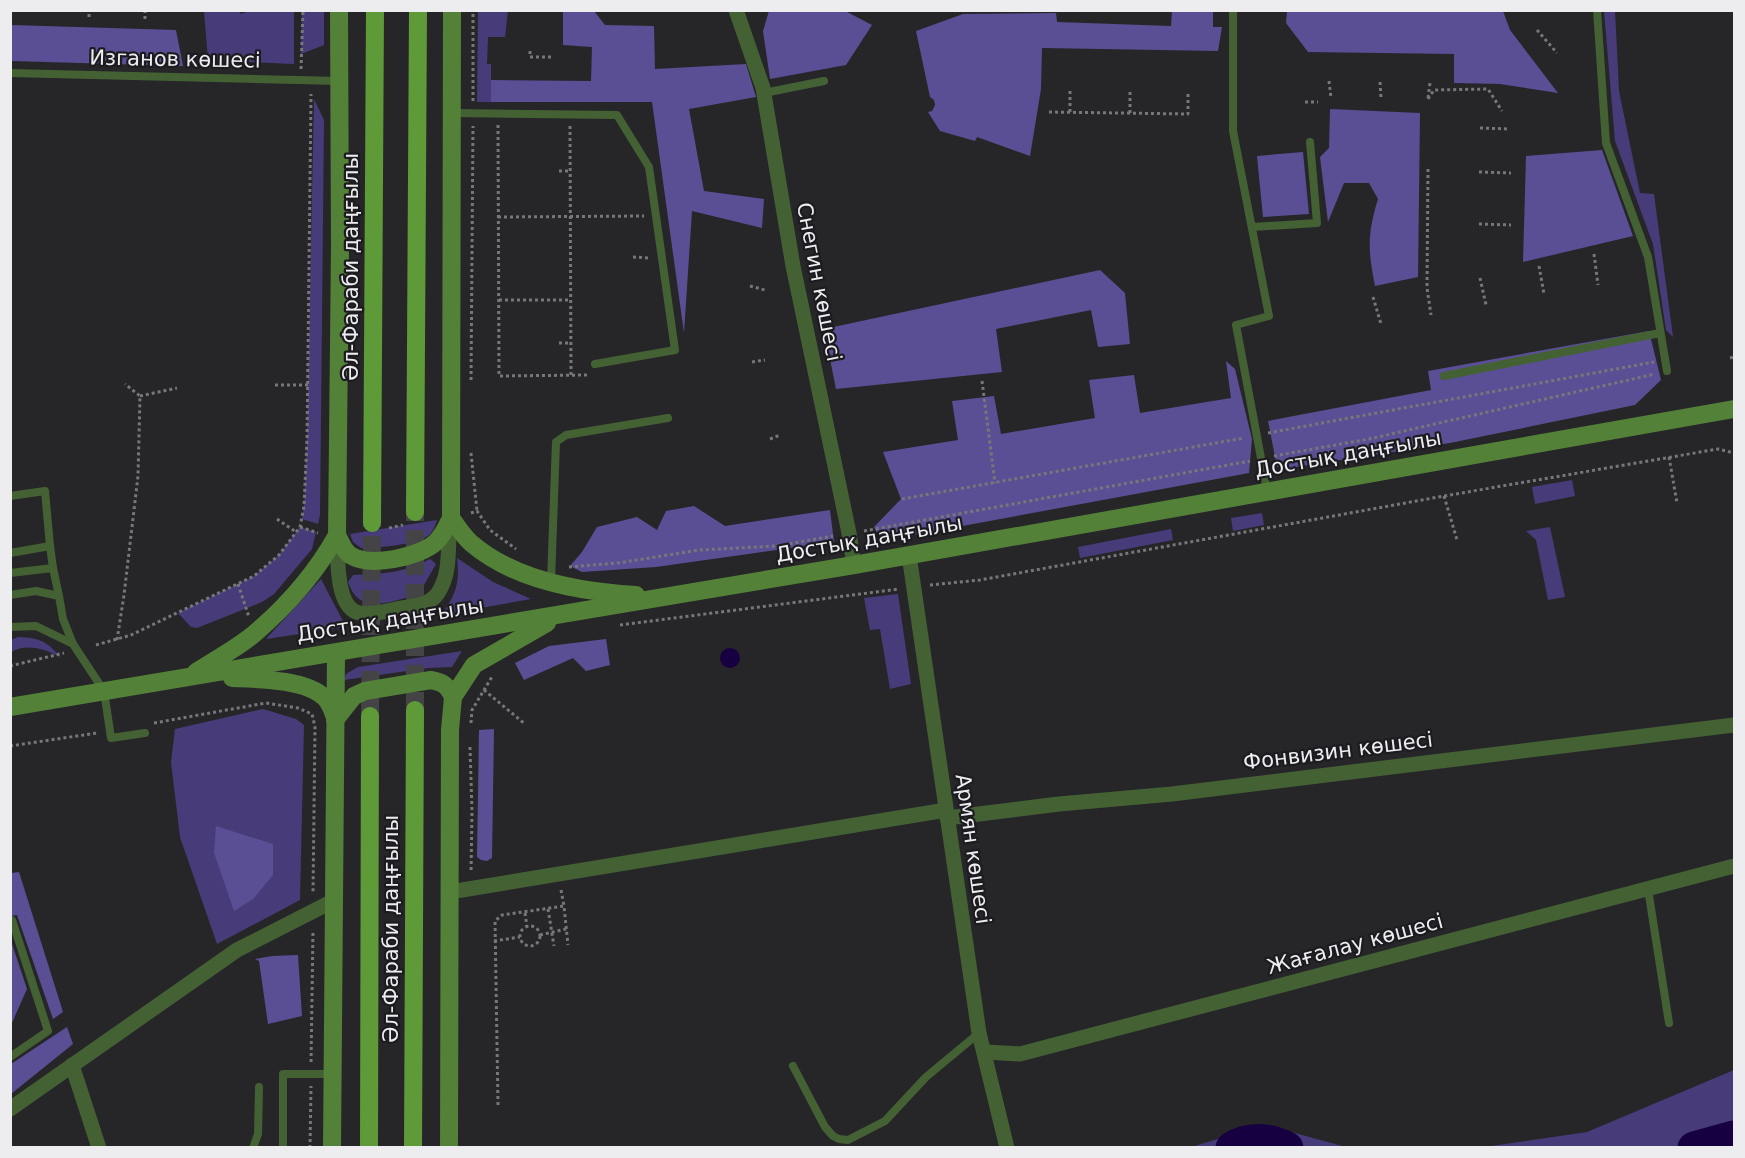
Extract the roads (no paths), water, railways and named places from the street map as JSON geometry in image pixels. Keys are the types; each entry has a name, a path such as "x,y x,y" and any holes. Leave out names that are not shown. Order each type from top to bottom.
{"main road":[{"path":"339,10 340,248 337,535 345,550 355,557 367,560 392,559 422,551 431,546 459,516"},
{"name":"Әл-Фараби даңғылы","path":"375,10 377,526"},
{"path":"410,519 418,10"},
{"path":"452,10 459,516 469,542 511,567 551,575 612,593 671,596"},
{"name":"Достық даңғылы","path":"10,707 854,565 1734,409"},
{"path":"190,677 260,628 314,573 337,535"},
{"path":"449,1148 450,730 453,698 474,665 565,614"},
{"path":"332,1148 336,653"},
{"path":"190,677 261,679 301,685 319,693 326,699 335,720"},
{"path":"335,720 354,696 365,691 430,680 440,682 449,688 453,698"},
{"name":"Әл-Фараби даңғылы","path":"414,710 414,1148"},
{"name":"Әл-Фараби даңғылы","path":"369,1148 370,716"}],"street":[{"name":"Снегин көшесі","path":"736,10 764,93 793,267 854,565"},
{"path":"337,535 338,567 344,597 350,607 357,612 368,613 422,605 431,601 438,593 445,577 459,516"},
{"name":"Армян көшесі","path":"909,555 979,1033 1007,1148"},
{"name":"Фонвизин көшесі","path":"450,892 946,814 1172,794 1734,725"},
{"name":"Жағалау көшесі","path":"985,1053 1020,1054 1734,866"},
{"path":"10,1109 237,950 334,900"},
{"path":"72,1065 99,1148"}],"lane":[{"path":"1233,10 1233,130 1269,316 1236,325 1268,491"},
{"path":"1597,10 1606,142 1648,257 1667,371"},
{"name":"Изганов көшесі","path":"10,73 339,81"},
{"path":"764,93 824,81"},
{"path":"452,113 617,116 649,167 675,350 595,364"},
{"path":"1252,227 1317,223 1310,142"},
{"path":"1444,376 1660,333"},
{"path":"551,575 556,442 566,435 668,418"},
{"path":"10,496 45,491 53,568 63,619 73,644 104,691 111,738 145,729"},
{"path":"10,553 50,546"},
{"path":"10,573 53,568"},
{"path":"10,595 36,591 59,596"},
{"path":"10,627 36,626 73,644"},
{"path":"1648,889 1669,1023"},
{"path":"10,1057 48,1031 12,920"},
{"path":"793,1066 825,1128 833,1136 848,1140 885,1121 926,1077 979,1033"},
{"path":"284,1148 283,1074 332,1074"},
{"path":"253,1148 258,1134 259,1087"}],"waterway":[{"path":"1694,1148 1734,1137"},
{"path":"1232,1148 1245,1142 1260,1140 1287,1148"}],"tunnel":[{"path":"415,512 415,710"},
{"path":"370,716 372,523"}]}
